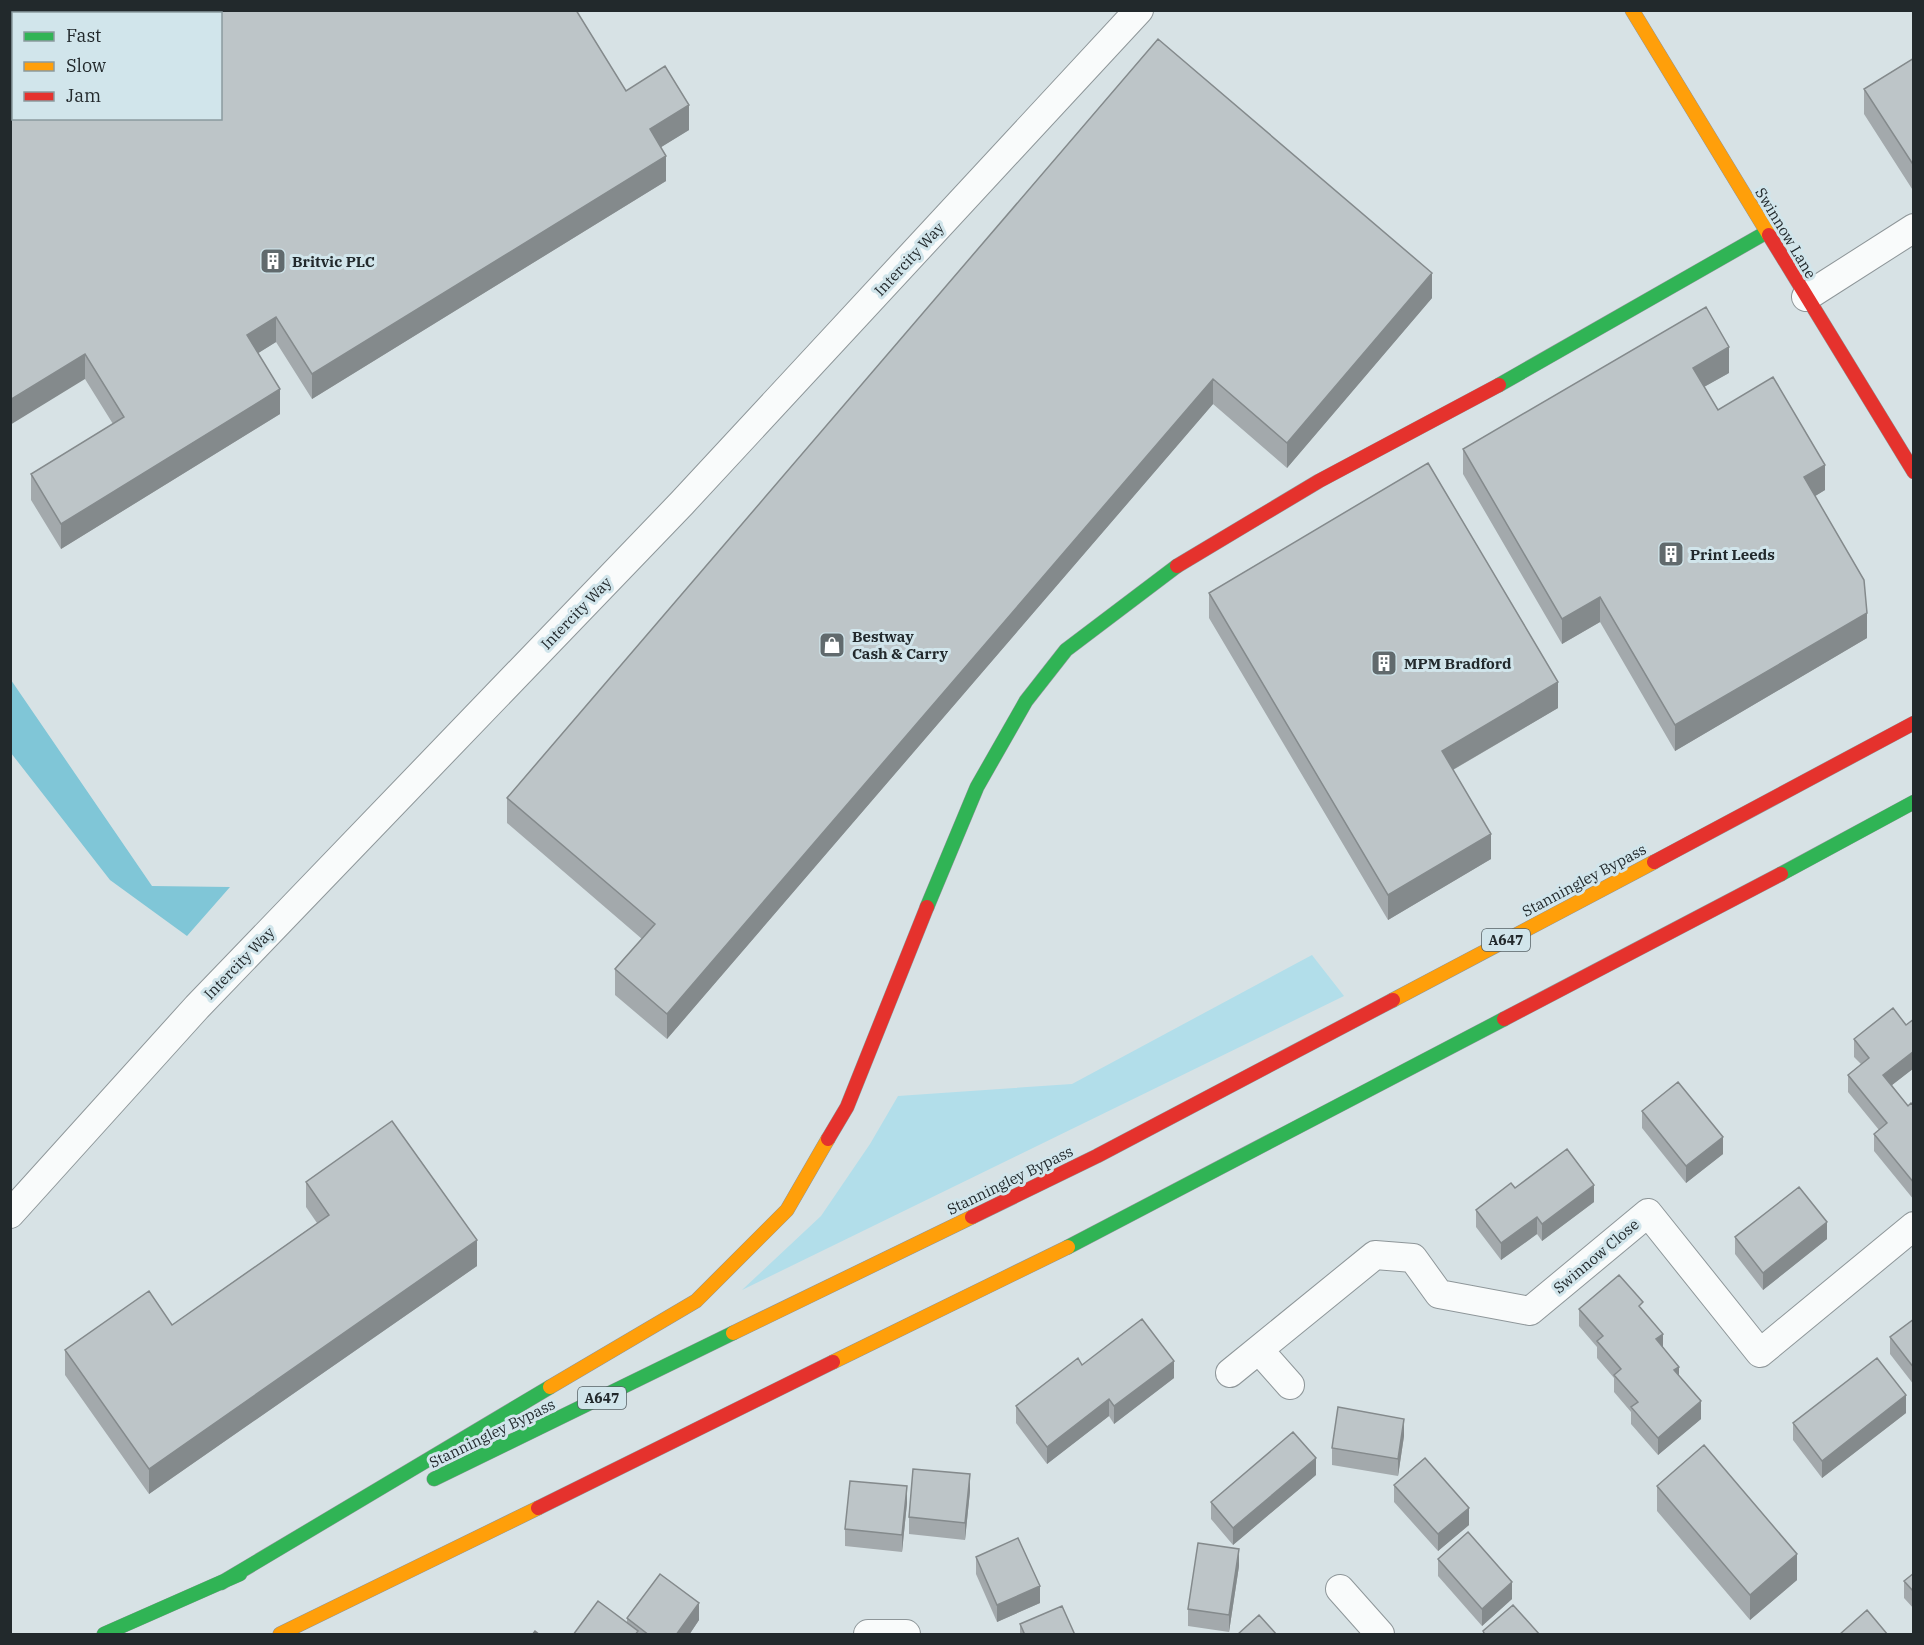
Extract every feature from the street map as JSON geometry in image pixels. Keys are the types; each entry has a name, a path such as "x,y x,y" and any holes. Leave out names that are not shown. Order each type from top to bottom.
{"main road":[{"name":"Swinnow Lane","path":"1632,10 1914,472"},
{"path":"221,1583 696,1301 787,1210 847,1107 916,932 977,787 1026,701 1066,650 1169,571 1319,481 1509,380 1767,232"},
{"name":"Stanningley Bypass","path":"424,1484 1097,1156 1914,723"},
{"path":"280,1635 1117,1223 1914,802"},
{"path":"104,1635 221,1583 370,1510"}],"street":[{"name":"Intercity Way","path":"10,1214 196,1007 682,503 1139,10"},
{"path":"1806,297 1914,228"},
{"name":"Swinnow Close","path":"1230,1372 1375,1255 1413,1258 1439,1294 1530,1311 1648,1213 1760,1353 1914,1226"},
{"path":"1259,1350 1290,1384"},
{"path":"1340,1589 1380,1635"},
{"path":"868,1635 906,1635"}],"shaded area":[{"path":"11,680 152,886 230,887 187,936 110,880 11,753"},
{"path":"1312,955 1344,996 742,1290 821,1216 870,1144 898,1096 1072,1084"}],"building":[{"name":"Britvic PLC","path":"10,10 576,10 626,91 665,66 689,105 650,129 666,156 312,374 276,317 247,335 280,389 61,524 31,474 124,417 85,354 10,400"},
{"name":"Bestway Cash & Carry","path":"1158,39 1432,273 1287,443 1213,379 667,1014 615,969 655,924 507,798"},
{"path":"1914,58 1914,166 1864,89"},
{"name":"Print Leeds","path":"1706,307 1729,347 1693,368 1718,410 1773,377 1825,465 1804,477 1864,580 1867,613 1675,725 1600,597 1562,619 1463,449"},
{"name":"MPM Bradford","path":"1428,463 1558,682 1442,751 1491,834 1388,895 1209,593"},
{"path":"1893,1008 1906,1025 1914,1019 1914,1051 1883,1075 1908,1106 1911,1103 1914,1106 1914,1183 1874,1134 1887,1123 1848,1075 1869,1058 1854,1039"},
{"path":"1678,1082 1723,1137 1686,1166 1642,1111"},
{"path":"392,1121 477,1240 149,1469 65,1350 149,1291 172,1325 329,1215 306,1182"},
{"path":"1567,1149 1594,1185 1542,1224 1537,1217 1501,1243 1476,1210 1511,1183 1515,1188"},
{"path":"1799,1187 1827,1222 1763,1273 1735,1237"},
{"path":"1619,1275 1643,1302 1639,1306 1663,1334 1656,1339 1679,1367 1674,1370 1701,1401 1658,1438 1631,1407 1638,1402 1614,1375 1621,1369 1597,1341 1603,1336 1579,1309"},
{"path":"1142,1319 1174,1361 1114,1406 1109,1399 1047,1447 1016,1406 1078,1358 1082,1365"},
{"path":"1914,1319 1914,1368 1890,1337"},
{"path":"1877,1358 1906,1395 1822,1461 1793,1423"},
{"path":"1338,1407 1404,1419 1398,1459 1332,1448"},
{"path":"1293,1432 1316,1458 1233,1528 1211,1502"},
{"path":"1704,1445 1797,1554 1750,1595 1657,1486"},
{"path":"1425,1458 1469,1508 1438,1534 1394,1485"},
{"path":"913,1469 970,1474 965,1523 909,1517"},
{"path":"850,1481 907,1486 902,1535 845,1529"},
{"path":"1468,1532 1512,1582 1482,1609 1438,1559"},
{"path":"1018,1538 1040,1586 997,1605 976,1557"},
{"path":"1198,1543 1239,1549 1229,1615 1188,1609"},
{"path":"1914,1573 1914,1592 1904,1581"},
{"path":"660,1574 699,1603 676,1635 649,1635 627,1618"},
{"path":"598,1601 638,1631 635,1635 573,1635"},
{"path":"1513,1605 1540,1635 1485,1635 1483,1631"},
{"path":"1062,1606 1075,1635 1025,1635 1020,1624"},
{"path":"1867,1610 1888,1635 1839,1635"},
{"path":"1259,1615 1277,1635 1237,1635"}],"traffic: fast":[{"path":"1499,385 1767,232"},
{"path":"927,907 977,787 1026,701 1066,650 1177,566"},
{"path":"1781,874 1914,802"},
{"path":"1068,1247 1504,1019"},
{"path":"434,1479 733,1333"},
{"path":"221,1583 550,1387"},
{"path":"104,1634 240,1574"}],"traffic: slow":[{"path":"1632,10 1769,235"},
{"path":"1393,1000 1654,862"},
{"path":"550,1387 696,1301 787,1210 828,1139"},
{"path":"733,1333 972,1217"},
{"path":"833,1362 1068,1247"},
{"path":"280,1634 538,1508"}],"traffic: jam":[{"path":"1769,235 1914,472"},
{"path":"1177,566 1319,481 1499,385"},
{"path":"1654,862 1914,723"},
{"path":"1504,1019 1781,874"},
{"path":"828,1139 847,1107 927,907"},
{"path":"972,1217 1097,1156 1393,1000"},
{"path":"538,1508 833,1362"}],"place":[{"name":"Britvic PLC","path":"273,261"},
{"name":"Print Leeds","path":"1671,554"},
{"name":"Bestway Cash & Carry","path":"832,645"},
{"name":"MPM Bradford","path":"1384,663"}]}
